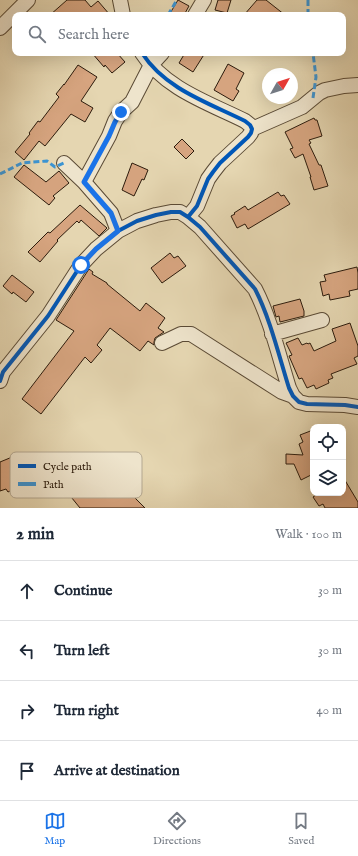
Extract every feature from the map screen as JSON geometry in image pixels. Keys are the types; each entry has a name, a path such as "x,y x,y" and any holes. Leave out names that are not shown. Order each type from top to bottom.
{"street":[{"path":"16,12 28,0"},
{"path":"120,0 122,12"},
{"path":"197,12 204,0"},
{"path":"0,28 12,16"},
{"path":"144,56 151,65 183,90 246,121 252,129"},
{"path":"84,182 115,122 121,112 132,102 151,65 159,56"},
{"path":"188,217 196,206 212,172 248,137 252,129 302,107 325,90 358,85"},
{"path":"64,163 84,182 111,213 118,231"},
{"path":"0,381 3,372 48,316 81,265 96,249 118,231 137,221 156,215 180,212 200,227 255,289 293,396 299,402 306,404 358,406"},
{"path":"272,334 322,320"},
{"path":"162,343 181,334 191,334 282,392 293,396"}],"building":[{"path":"67,0 85,0 91,7 98,1 107,12 53,12"},
{"path":"178,0 189,6 186,12 171,12"},
{"path":"218,0 231,0 227,12 215,10"},
{"path":"257,0 266,0 281,12 247,12"},
{"path":"95,56 120,56 125,62 112,73 105,65 104,67"},
{"path":"183,56 203,56 193,72 179,63"},
{"path":"228,64 244,73 236,89 239,91 233,101 214,90"},
{"path":"78,65 97,77 81,101 93,108 85,122 71,114 45,146 39,141 24,160 15,152 30,134 29,133 38,121 40,122 59,97 56,94"},
{"path":"314,118 317,120 322,136 309,140 311,143 309,144 319,165 321,165 328,186 314,190 303,154 295,158 290,149 293,148 285,132"},
{"path":"182,139 194,151 186,159 174,147"},
{"path":"132,163 148,170 144,180 142,179 134,196 122,190"},
{"path":"24,165 46,182 59,171 69,183 53,196 55,198 49,205 14,177"},
{"path":"278,192 281,196 284,195 290,204 248,229 245,224 237,228 231,216 235,214 234,213 245,206 248,210"},
{"path":"80,205 107,228 99,236 81,220 79,223 77,221 57,240 58,241 40,262 28,252 48,232 50,233"},
{"path":"170,253 174,258 178,256 186,266 162,283 151,268"},
{"path":"357,267 358,289 349,291 350,296 330,300 329,294 323,296 320,282 326,281 324,275"},
{"path":"89,269 93,272 92,274 107,283 140,311 146,303 165,318 158,328 164,332 155,338 154,345 148,341 140,351 110,328 97,345 102,350 91,363 85,357 41,414 22,399 74,331 56,320"},
{"path":"12,275 34,292 26,302 13,292 12,294 3,286"},
{"path":"300,299 304,316 280,322 279,316 276,317 273,306"},
{"path":"350,323 358,346 358,356 354,358 357,364 331,374 333,378 328,380 329,383 316,389 314,385 307,388 302,378 299,379 289,356 292,355 286,343 298,338 302,345 310,343 314,351 336,341 332,329"},
{"path":"310,431 310,476 301,480 294,464 286,464 286,454 303,455 299,444 303,442 300,435"},
{"path":"10,458 10,491 8,492 6,489 0,491 0,462"},
{"path":"346,482 358,502 358,508 325,508 323,504 319,506 313,497 346,496"},
{"path":"72,498 135,498 145,508 80,508"}],"marked path":[{"path":"170,12 177,0"},
{"path":"308,0 308,12"},
{"path":"313,56 316,77 313,98"},
{"path":"0,174 22,163 47,161 55,167 64,163"}],"cycle path":[{"path":"144,56 152,66 175,86 245,121 252,129 248,137 220,163 213,172 208,179 197,206 188,217"},
{"path":"0,381 3,372 48,316 81,265 96,249 118,231 137,221 156,215 180,212 200,227 255,289 270,325 289,388 293,396 299,402 307,404 345,405 358,407"}],"route":[{"path":"81,265 96,249 118,231 111,213 84,182 121,112"}]}
